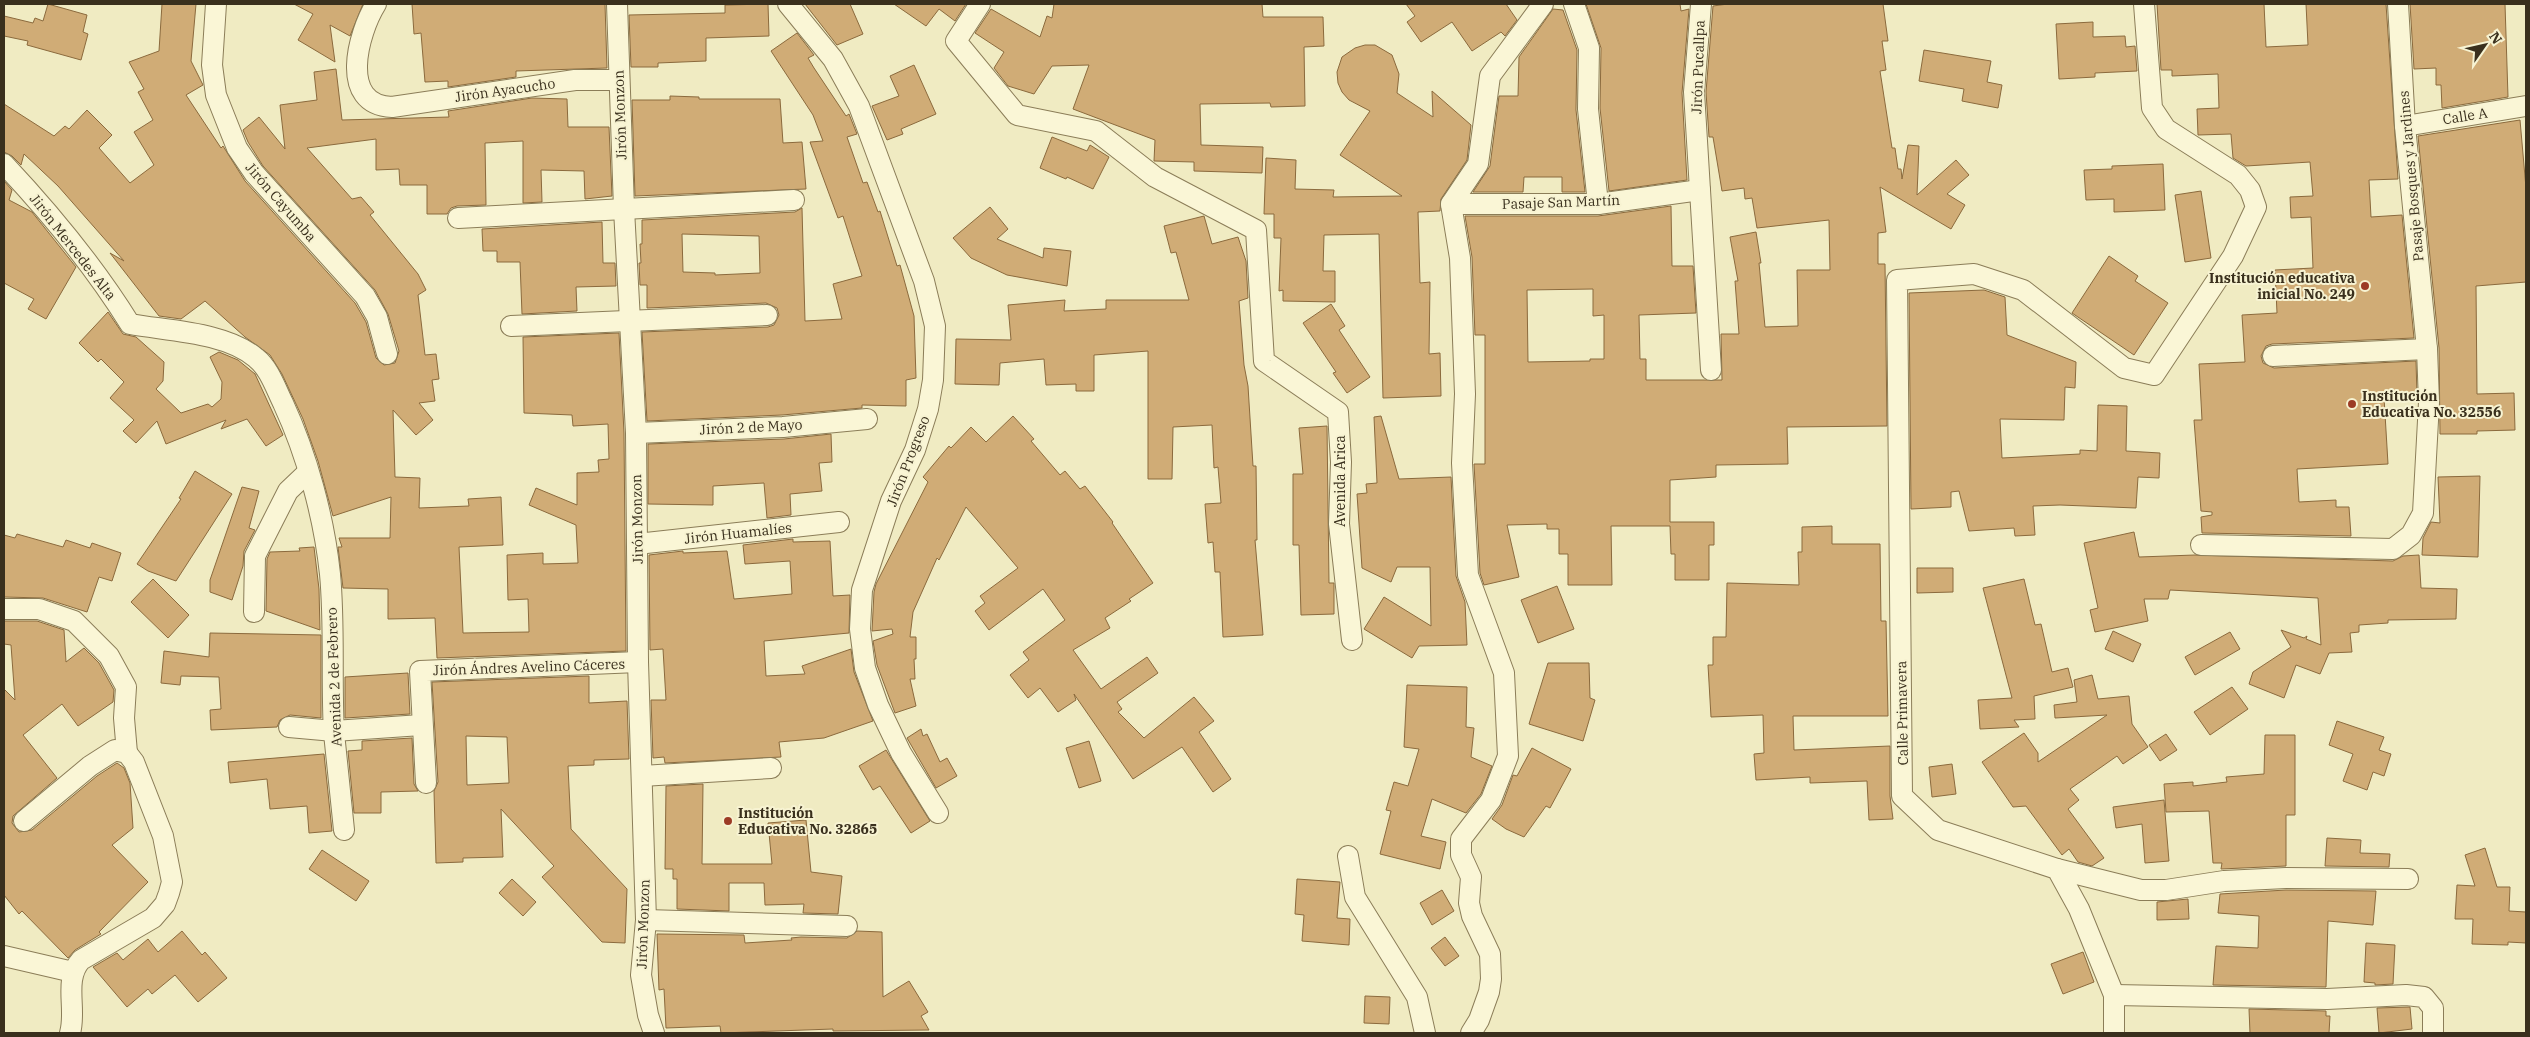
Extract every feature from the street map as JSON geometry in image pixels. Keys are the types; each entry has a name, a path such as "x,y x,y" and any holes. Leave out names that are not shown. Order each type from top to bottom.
{"street":[{"name":"Jirón Cayumba","path":"216,4 212,65 216,95 238,148 254,173 365,296 377,318 387,354"},
{"name":"Jirón Ayacucho","path":"376,4 360,39 357,55 361,89 370,103 392,107 575,80 619,80"},
{"name":"Jirón Monzon","path":"617,4 624,209 636,433 638,662 646,920 641,975 648,1015 654,1033"},
{"name":"Jirón Progreso","path":"788,4 833,59 859,106 924,281 934,326 932,380 928,408 914,450 891,501 862,590 860,629 865,668 878,705 901,753 938,813"},
{"name":"Avenida Arica","path":"980,4 956,41 1017,115 1096,131 1155,177 1256,230 1264,361 1338,412 1341,462 1339,524 1352,640"},
{"path":"1471,1033 1489,992 1491,979 1490,954 1472,916 1469,896 1471,877 1461,855 1461,839 1491,800 1508,756 1504,673 1468,575 1462,463 1465,394 1460,258 1451,204 1478,164 1490,76 1543,4"},
{"path":"1574,4 1589,48 1588,109 1598,204"},
{"name":"Jirón Pucallpa","path":"1701,4 1694,92 1711,370"},
{"name":"Calle Primavera","path":"2144,4 2152,108 2166,129 2238,175 2250,190 2256,207 2233,256 2154,375 2124,368 2023,290 1974,274 1897,280 1902,796 1938,830 2057,869 2141,890 2166,890 2224,881 2286,878 2408,879"},
{"name":"Pasaje Bosques y Jardines","path":"2201,545 2393,549 2403,543 2418,524 2425,501 2429,402 2427,349 2404,126 2398,4"},
{"name":"Calle A","path":"2404,126 2526,106"},
{"name":"Jirón Mercedes Alta","path":"4,164 67,236 108,288 130,324 212,338 233,344 257,358 271,380 290,420 308,472 322,524"},
{"name":"Pasaje San Martín","path":"1451,204 1598,204 1700,190"},
{"path":"458,218 794,200"},
{"path":"511,326 630,319 767,315"},
{"path":"2273,356 2427,349"},
{"name":"Jirón 2 de Mayo","path":"636,433 783,427 867,419"},
{"path":"254,612 255,556 288,492 308,472"},
{"name":"Jirón Huamalíes","path":"637,544 839,522"},
{"name":"Avenida 2 de Febrero","path":"322,524 330,574 334,731 344,830"},
{"path":"4,609 40,609 74,621 109,656 126,687 124,718 127,754"},
{"name":"Jirón Ándres Avelino Cáceres","path":"421,725 420,671 638,662"},
{"path":"289,727 334,731 421,725 426,783"},
{"path":"24,821 90,766 115,750 127,754 134,762 163,836 172,882 165,904 153,918 81,960 72,972 73,1010 70,1033"},
{"path":"642,776 771,768"},
{"path":"1348,856 1355,897 1416,997 1425,1033"},
{"path":"2057,869 2079,909 2114,995 2114,1033"},
{"path":"646,920 847,926"},
{"path":"4,956 72,972"},
{"path":"2114,995 2327,999 2424,997 2433,1008 2433,1033"}],"building":[{"path":"48,4 87,15 83,32 88,34 81,60 27,45 28,41 4,36 4,16 33,23 35,18 43,21"},
{"path":"162,4 196,4 191,61 203,85 186,95 221,148 223,146 245,181 355,303 366,322 376,358 384,365 395,363 399,351 388,314 375,290 263,166 243,130 259,117 285,149 280,105 317,100 314,72 336,69 342,120 449,117 448,111 532,98 567,99 568,127 609,127 612,196 585,199 584,171 541,170 542,202 523,203 523,141 485,143 486,205 457,206 451,208 447,214 427,214 427,185 400,185 399,169 376,170 376,139 307,148 352,199 361,197 374,212 370,215 418,274 426,290 418,295 425,355 436,354 439,379 432,380 435,401 419,403 433,420 416,435 393,410 395,477 420,478 419,508 469,506 468,499 501,497 503,545 459,547 463,633 529,632 528,599 508,600 507,555 543,553 543,564 578,563 576,525 529,505 536,488 577,505 577,473 599,472 598,460 609,459 608,424 573,426 572,415 524,413 523,337 619,333 624,433 626,651 437,658 435,618 388,619 388,589 343,588 338,547 342,547 339,538 390,538 391,497 333,516 318,461 303,419 282,374 270,355 245,337 205,301 181,319 159,316 110,253 124,261 58,186 24,154 21,165 12,156 4,152 4,104 54,136 65,126 69,129 87,110 112,135 99,148 130,183 154,165 134,132 153,120 138,92 144,89 129,62 159,51"},
{"path":"294,4 363,4 350,36 330,25 335,62 298,40 313,14"},
{"path":"412,4 605,4 607,68 516,71 516,77 448,87 448,81 425,82 421,33 414,34"},
{"path":"768,4 769,36 706,38 706,61 658,63 658,67 631,67 629,15 725,13 725,5"},
{"path":"805,4 850,4 863,34 837,45"},
{"path":"894,4 966,4 955,21 939,9 926,26"},
{"path":"1054,4 1262,4 1263,17 1323,17 1324,46 1304,47 1305,106 1271,107 1270,103 1200,104 1201,145 1263,147 1262,173 1194,171 1194,162 1154,161 1155,140 1073,109 1089,65 1052,66 1034,94 1008,86 994,68 1004,52 975,33 991,9 1040,37 1047,16 1052,18"},
{"path":"1406,4 1506,4 1517,20 1505,36 1501,32 1472,51 1452,22 1421,42 1407,22 1415,16"},
{"path":"1586,4 1680,4 1681,11 1689,9 1682,93 1687,180 1609,191 1600,108 1601,48"},
{"path":"1728,4 1883,4 1888,41 1882,41 1886,70 1880,71 1892,148 1895,148 1898,169 1901,169 1902,179 1908,145 1919,146 1917,195 1956,160 1969,175 1947,194 1965,205 1951,229 1880,187 1886,232 1878,233 1878,264 1885,264 1887,426 1787,427 1788,464 1716,465 1716,477 1670,480 1670,522 1714,522 1714,545 1709,545 1709,580 1675,580 1675,554 1671,554 1670,526 1611,526 1612,585 1568,585 1568,554 1559,554 1559,529 1547,529 1547,524 1507,525 1519,577 1484,585 1480,573 1474,464 1485,464 1485,335 1475,335 1472,257 1465,216 1598,216 1671,206 1672,266 1693,266 1696,313 1639,315 1640,359 1646,359 1646,380 1722,380 1721,334 1739,334 1735,281 1738,281 1730,237 1756,232 1761,263 1759,263 1765,327 1798,326 1797,270 1830,270 1829,220 1757,228 1752,198 1745,199 1744,188 1722,191 1713,137 1709,137 1706,92 1713,6","holes":["1593,289 1593,316 1604,315 1604,359 1528,362 1527,290"]},
{"path":"2157,4 2264,4 2266,47 2308,45 2306,4 2386,4 2398,179 2369,180 2371,217 2402,215 2414,338 2272,344 2266,346 2261,356 2263,363 2274,368 2416,361 2417,396 2384,397 2388,464 2297,469 2299,502 2336,500 2336,507 2349,507 2351,536 2202,533 2201,517 2212,515 2212,512 2201,511 2194,420 2202,420 2199,364 2245,362 2242,315 2277,313 2275,270 2313,268 2311,217 2291,218 2290,197 2313,196 2310,162 2246,166 2233,158 2231,134 2198,135 2197,109 2219,108 2218,74 2172,76 2172,70 2161,70"},
{"path":"2410,4 2505,4 2508,97 2442,108 2441,85 2436,85 2436,68 2414,69"},
{"path":"1553,9 1563,10 1577,50 1576,110 1585,192 1562,192 1562,177 1524,177 1523,192 1473,192 1490,166 1499,96 1518,96 1519,57"},
{"path":"2093,22 2093,37 2125,36 2126,47 2135,46 2137,71 2095,73 2095,77 2059,79 2056,24"},
{"path":"797,33 814,55 808,58 814,68 846,116 849,114 857,134 847,137 863,183 867,182 878,212 880,211 897,266 900,265 914,316 916,378 906,380 906,406 862,405 862,408 782,415 647,421 642,332 768,327 774,325 779,315 777,308 766,303 647,308 647,285 640,285 639,263 641,263 642,220 795,212 802,208 805,321 842,319 833,284 862,276 843,216 838,218 810,142 823,141 813,115 771,51","holes":["682,234 759,236 760,273 715,275 715,273 683,272"]},
{"path":"1375,45 1392,55 1399,74 1397,93 1433,117 1432,91 1471,125 1467,160 1441,199 1440,211 1418,212 1420,283 1430,282 1429,354 1440,353 1441,396 1383,398 1379,234 1324,235 1323,271 1335,271 1335,302 1283,301 1283,290 1279,291 1281,238 1274,238 1274,214 1264,214 1266,158 1296,160 1295,189 1334,190 1333,197 1402,196 1340,155 1370,111 1349,100 1342,92 1338,83 1337,72 1342,57 1355,48"},
{"path":"1924,50 1991,61 1987,82 2002,85 1998,108 1962,101 1964,89 1919,81"},
{"path":"914,65 936,114 901,129 903,134 887,140 872,106 899,96 890,76"},
{"path":"670,96 699,97 699,99 780,99 783,143 802,142 806,189 635,196 632,100 670,100"},
{"path":"2520,120 2526,188 2526,282 2476,286 2477,394 2514,393 2515,430 2477,431 2477,434 2440,434 2439,348 2418,136"},
{"path":"1052,137 1087,151 1090,145 1109,157 1093,189 1067,177 1066,179 1040,168"},
{"path":"2163,164 2165,210 2114,212 2114,199 2086,200 2084,170 2112,169 2112,166"},
{"path":"4,181 12,190 9,200 32,212 76,267 46,319 28,309 34,299 4,283"},
{"path":"2201,191 2211,258 2185,262 2175,195"},
{"path":"990,207 1008,229 997,239 1043,258 1044,248 1071,251 1067,286 1007,275 971,258 953,238"},
{"path":"1204,216 1212,244 1238,237 1246,261 1248,298 1239,301 1244,365 1248,386 1253,466 1256,466 1257,540 1255,540 1263,635 1223,637 1220,572 1215,572 1213,542 1208,543 1205,504 1221,503 1218,467 1214,468 1212,425 1173,427 1172,479 1148,479 1148,351 1094,355 1094,391 1076,391 1076,384 1046,385 1044,359 1000,363 999,385 955,384 956,339 1011,340 1008,305 1065,300 1064,311 1106,309 1106,300 1189,300 1176,252 1171,253 1164,226"},
{"path":"602,222 603,263 615,263 616,286 576,287 577,311 522,314 520,262 497,262 497,251 483,251 482,229"},
{"path":"2109,256 2138,276 2135,281 2168,303 2134,355 2072,313"},
{"path":"1984,290 2005,297 2007,335 2076,362 2075,388 2065,387 2064,420 2000,419 2002,458 2080,454 2080,450 2097,451 2098,405 2127,406 2126,451 2160,453 2159,478 2138,477 2136,508 2060,505 2033,506 2035,535 2015,536 2014,528 1969,531 1959,491 1951,492 1951,507 1911,509 1909,293"},
{"path":"1331,304 1345,326 1339,330 1370,377 1347,393 1333,373 1336,372 1303,323"},
{"path":"108,312 123,334 136,337 164,362 163,381 156,389 181,413 208,404 212,407 221,399 222,382 210,357 219,352 238,360 255,374 283,435 266,446 247,419 221,429 226,420 166,444 157,421 136,443 123,431 134,420 110,398 124,382 101,359 98,362 79,343"},
{"path":"1013,416 1034,439 1031,441 1060,475 1065,471 1080,489 1085,486 1113,522 1153,583 1129,599 1131,601 1105,618 1110,628 1073,650 1101,689 1147,657 1158,673 1117,702 1122,709 1118,712 1144,738 1194,697 1214,721 1199,732 1231,779 1213,792 1182,747 1133,779 1074,694 1076,700 1058,712 1040,688 1028,698 1010,675 1029,660 1023,652 1065,620 1043,589 989,630 975,611 985,603 980,596 1018,568 966,507 939,560 937,558 913,612 910,637 916,637 916,659 914,659 915,679 910,679 916,706 895,713 877,665 873,641 893,634 892,629 872,631 876,584 928,482 923,477 949,446 951,448 971,427 986,442"},
{"path":"1381,416 1399,479 1451,477 1456,576 1465,602 1467,645 1419,646 1412,658 1364,629 1384,597 1431,626 1430,567 1397,567 1391,582 1362,568 1357,494 1367,493 1366,484 1377,483 1374,417"},
{"path":"1327,426 1329,583 1334,583 1334,614 1301,615 1299,545 1293,545 1293,474 1303,474 1299,428"},
{"path":"831,434 832,462 819,463 822,491 790,494 791,515 767,518 764,483 713,486 713,505 648,504 648,444 784,439"},
{"path":"195,471 232,494 176,581 148,571 137,564 181,499 179,498"},
{"path":"2480,476 2478,557 2422,555 2423,538 2431,522 2440,523 2438,477"},
{"path":"242,487 259,491 249,528 255,530 244,551 243,566 232,600 210,592 210,580"},
{"path":"1832,526 1832,544 1880,544 1881,621 1886,621 1888,716 1793,716 1794,750 1890,746 1890,796 1893,819 1869,820 1867,781 1810,783 1810,777 1756,780 1754,754 1764,753 1763,715 1711,717 1708,665 1713,665 1713,637 1726,637 1727,583 1799,585 1798,552 1802,552 1802,527"},
{"path":"2134,532 2139,557 2195,555 2393,561 2403,556 2419,555 2421,588 2457,589 2456,619 2388,620 2388,623 2359,625 2359,632 2350,633 2352,652 2329,653 2320,674 2296,665 2284,698 2249,684 2253,672 2291,647 2281,630 2304,638 2307,636 2306,639 2321,645 2318,598 2170,590 2168,599 2144,599 2148,621 2095,632 2090,610 2098,608 2084,543"},
{"path":"17,534 63,547 66,540 90,548 92,543 121,553 112,581 99,577 87,612 43,598 4,597 4,535 15,538"},
{"path":"793,539 793,542 830,541 833,596 850,595 849,633 764,641 766,676 805,674 802,666 851,649 854,672 873,721 824,738 779,742 781,757 665,763 664,757 653,758 651,700 666,700 663,649 650,650 649,555 683,551 683,553 727,551 734,599 792,594 790,561 745,564 743,545"},
{"path":"314,547 319,589 320,630 266,611 267,559 270,552 300,551 299,548"},
{"path":"1917,568 1953,568 1953,592 1917,593"},
{"path":"153,579 189,615 168,638 131,602"},
{"path":"2024,579 2035,625 2041,624 2052,672 2068,668 2073,687 2034,696 2035,719 2014,720 2019,727 1980,729 1978,700 2012,698 1983,588"},
{"path":"1557,586 1574,629 1538,643 1521,600"},
{"path":"4,621 37,621 64,630 66,662 84,648 99,663 114,690 113,702 78,726 62,704 23,735 57,778 13,816 12,823 19,832 32,830 97,776 117,763 124,768 130,783 133,828 112,845 148,882 99,932 101,934 75,950 68,958 22,911 19,914 4,895 4,689 15,700 11,645 4,644"},
{"path":"2113,631 2141,644 2133,662 2105,649"},
{"path":"2230,632 2240,649 2195,675 2185,657"},
{"path":"210,633 321,635 321,718 290,715 280,720 277,727 211,730 210,710 221,709 219,677 181,676 180,685 161,683 164,651 209,657"},
{"path":"1548,663 1589,663 1590,698 1595,700 1583,741 1529,724"},
{"path":"408,673 410,714 345,718 345,677"},
{"path":"2092,675 2098,699 2129,696 2132,724 2148,747 2123,764 2117,756 2070,789 2079,800 2068,809 2104,858 2092,866 2078,862 2069,849 2062,855 2026,806 2013,807 1982,762 2024,733 2038,753 2038,762 2107,715 2055,718 2054,705 2077,702 2074,680"},
{"path":"589,676 589,703 627,701 629,759 594,760 594,765 568,766 571,829 627,889 625,943 602,942 542,877 554,866 501,809 503,857 463,858 463,862 436,863 434,791 438,782 432,682","holes":["466,736 507,737 509,783 467,785"]},
{"path":"1407,685 1467,687 1466,727 1474,728 1471,757 1492,766 1481,794 1466,813 1432,799 1421,836 1446,842 1440,869 1380,854 1391,811 1386,810 1394,782 1408,786 1419,749 1404,747"},
{"path":"2232,687 2248,709 2210,735 2194,712"},
{"path":"2337,721 2384,737 2379,750 2391,754 2384,776 2373,772 2367,790 2343,781 2353,754 2329,745"},
{"path":"921,729 923,736 927,734 940,762 947,758 957,776 936,788 907,738"},
{"path":"2166,734 2177,750 2160,761 2149,745"},
{"path":"2265,735 2295,735 2295,815 2286,815 2286,866 2221,869 2222,863 2213,863 2209,811 2166,812 2164,784 2193,782 2193,786 2227,782 2226,777 2264,774"},
{"path":"412,738 414,784 418,791 381,792 381,813 354,813 348,751 362,750 362,741"},
{"path":"1089,741 1101,781 1079,788 1066,748"},
{"path":"1532,748 1571,769 1550,808 1546,806 1524,837 1506,829 1492,819 1502,805 1513,775 1517,776"},
{"path":"886,750 930,821 911,833 880,786 873,790 859,766"},
{"path":"324,754 332,831 309,833 307,806 270,809 267,779 230,783 228,762"},
{"path":"1952,764 1956,794 1932,797 1929,767"},
{"path":"703,784 702,864 772,864 768,823 806,820 811,872 842,876 838,914 803,913 804,904 765,905 764,883 729,883 729,911 677,909 677,879 673,879 673,869 665,869 666,786"},
{"path":"2164,800 2169,861 2145,863 2142,824 2116,828 2113,807"},
{"path":"2327,838 2361,840 2360,853 2390,854 2389,867 2325,866"},
{"path":"2485,848 2497,887 2510,887 2509,911 2526,912 2526,943 2508,942 2508,945 2472,944 2473,919 2455,919 2457,885 2475,886 2465,855"},
{"path":"322,850 369,881 356,901 309,869"},
{"path":"512,879 536,902 523,916 499,893"},
{"path":"1297,879 1340,882 1337,918 1350,919 1349,945 1302,941 1304,915 1295,914"},
{"path":"1442,890 1454,911 1432,925 1420,903"},
{"path":"2286,890 2376,891 2373,925 2328,921 2326,987 2213,985 2216,946 2258,948 2259,916 2218,913 2220,894"},
{"path":"2188,899 2189,919 2157,920 2157,902"},
{"path":"182,931 202,955 205,952 227,978 198,1002 175,975 152,994 148,989 127,1007 93,967 117,953 123,960 148,939 158,952"},
{"path":"857,931 882,932 883,997 909,981 928,1012 921,1016 929,1030 833,1031 833,1029 721,1033 720,1026 666,1028 664,989 659,990 657,934 744,935 745,943 792,940 791,938 801,937 847,938"},
{"path":"1445,937 1459,956 1445,966 1431,948"},
{"path":"2366,943 2395,945 2393,984 2375,985 2375,983 2364,982"},
{"path":"2083,952 2094,982 2063,994 2051,964"},
{"path":"1365,996 1390,997 1389,1024 1364,1023"},
{"path":"2410,1007 2412,1029 2379,1033 2377,1008"},
{"path":"2249,1009 2326,1011 2326,1016 2330,1016 2329,1033 2250,1033"}],"place":[{"name":"Institución educativa inicial No. 249","path":"2365,286"},
{"name":"Institución Educativa No. 32556","path":"2352,404"},
{"name":"Institución Educativa No. 32865","path":"728,821"}]}
